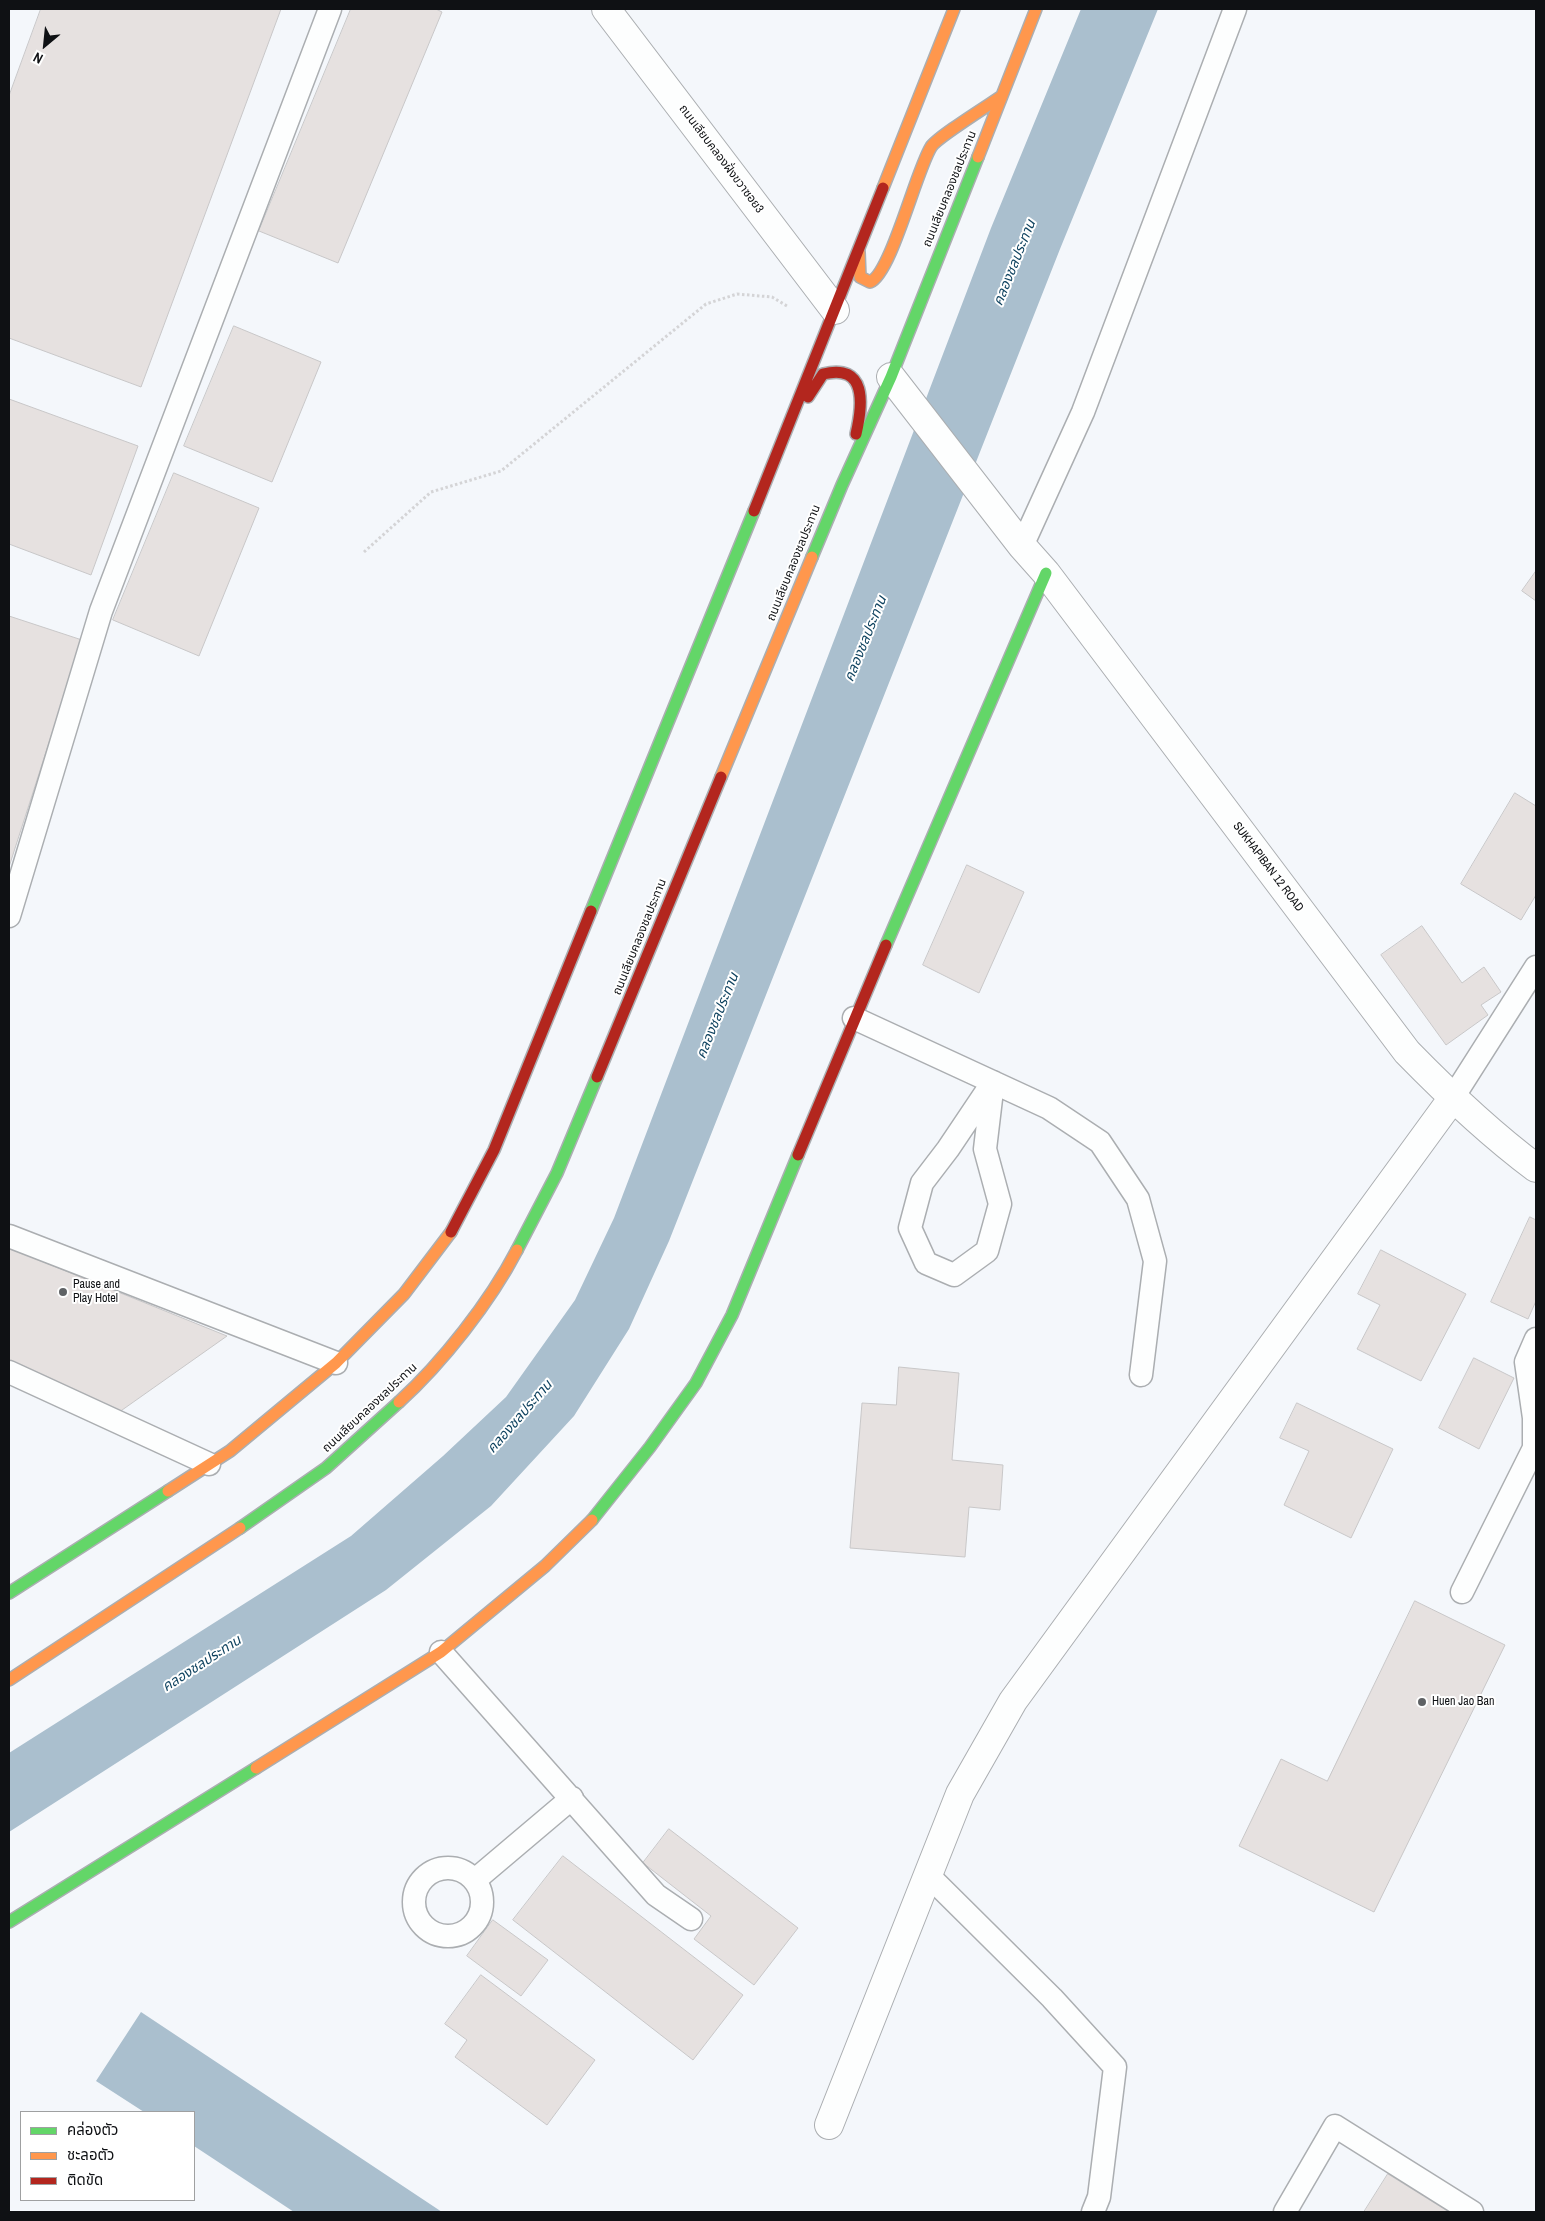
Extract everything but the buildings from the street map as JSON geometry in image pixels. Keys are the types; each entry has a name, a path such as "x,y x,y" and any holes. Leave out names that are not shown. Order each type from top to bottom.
{"main road":[{"path":"9,1593 230,1451 336,1363 404,1294 451,1231 494,1150 779,452 954,9"},
{"name":"ถนนเลียบคลองชลประทาน","path":"9,1680 209,1550 326,1468 419,1384 474,1317 512,1260 557,1173 842,485 891,377 1036,9"},
{"path":"859,252 860,277 870,282 875,280 887,258 931,146 1002,96"},
{"path":"779,452 810,392 823,374 835,370 846,372 856,383 861,405 861,416 842,485"},
{"path":"9,1922 441,1652 545,1566 595,1517 650,1447 696,1383 732,1315 854,1018 1046,572"}],"street":[{"name":"ถนนเลียบคลองฝั่งขวาซอย3","path":"606,9 831,320"},
{"name":"SUKHAPIBAN 12 ROAD","path":"891,377 1022,546 1046,572 1407,1052 1452,1099 1500,1142 1536,1168"},
{"path":"829,2125 960,1794 1013,1701 1452,1099"}],"lane":[{"path":"9,916 101,611 330,9"},
{"path":"1022,546 1082,412 1235,9"},
{"path":"1452,1099 1536,967"},
{"path":"854,1018 1049,1108 1100,1142 1138,1199 1156,1261 1140,1376"},
{"path":"993,1082 985,1148 1000,1204 987,1251 954,1275 926,1263 910,1228 922,1183 948,1149 993,1082"},
{"path":"9,1236 336,1363"},
{"path":"1462,1592 1534,1448 1534,1418 1526,1362 1536,1339"},
{"path":"9,1372 209,1464"},
{"path":"441,1652 656,1895 691,1919"},
{"path":"475,1880 572,1798"},
{"path":"929,1876 1052,1998 1115,2066 1099,2197 1093,2212"},
{"path":"1285,2212 1335,2126 1472,2212"}],"path":[{"path":"364,552 431,492 501,470 706,304 737,294 772,296 831,320"}],"water":[{"name":"คลองชลประทาน","path":"1081,9 1158,9 1060,249 669,1241 629,1329 574,1416 491,1506 386,1590 9,1832 9,1753 351,1536 443,1456 506,1397 575,1300 614,1218 991,228"},
{"path":"141,2012 442,2212 294,2212 195,2147 195,2111 142,2111 96,2081"}],"traffic: fast":[{"path":"812,557 891,377 978,157"},
{"path":"591,911 754,511"},
{"path":"886,945 1046,573"},
{"path":"517,1250 557,1173 597,1077"},
{"path":"592,1520 650,1447 696,1383 732,1315 798,1155"},
{"path":"240,1528 326,1468 399,1402"},
{"path":"9,1593 168,1491"},
{"path":"9,1922 256,1768"}],"traffic: slow":[{"path":"883,188 954,9"},
{"path":"978,157 1036,9"},
{"path":"859,252 860,277 870,282 878,275 895,242 931,147 952,129 1002,96"},
{"path":"721,777 812,557"},
{"path":"168,1491 230,1451 336,1363 404,1294 451,1232"},
{"path":"399,1402 432,1369 464,1331 493,1290 517,1250"},
{"path":"256,1768 441,1652 545,1566 592,1520"},
{"path":"9,1680 240,1528"}],"traffic: jam":[{"path":"754,511 883,188"},
{"path":"808,397 823,374 837,372 848,375 855,380 859,389 860,399 856,434"},
{"path":"597,1077 721,777"},
{"path":"451,1232 494,1150 591,911"},
{"path":"798,1155 886,945"}],"place":[{"name":"Pause and Play Hotel","path":"63,1292"},
{"name":"Huen Jao Ban","path":"1422,1702"}]}
